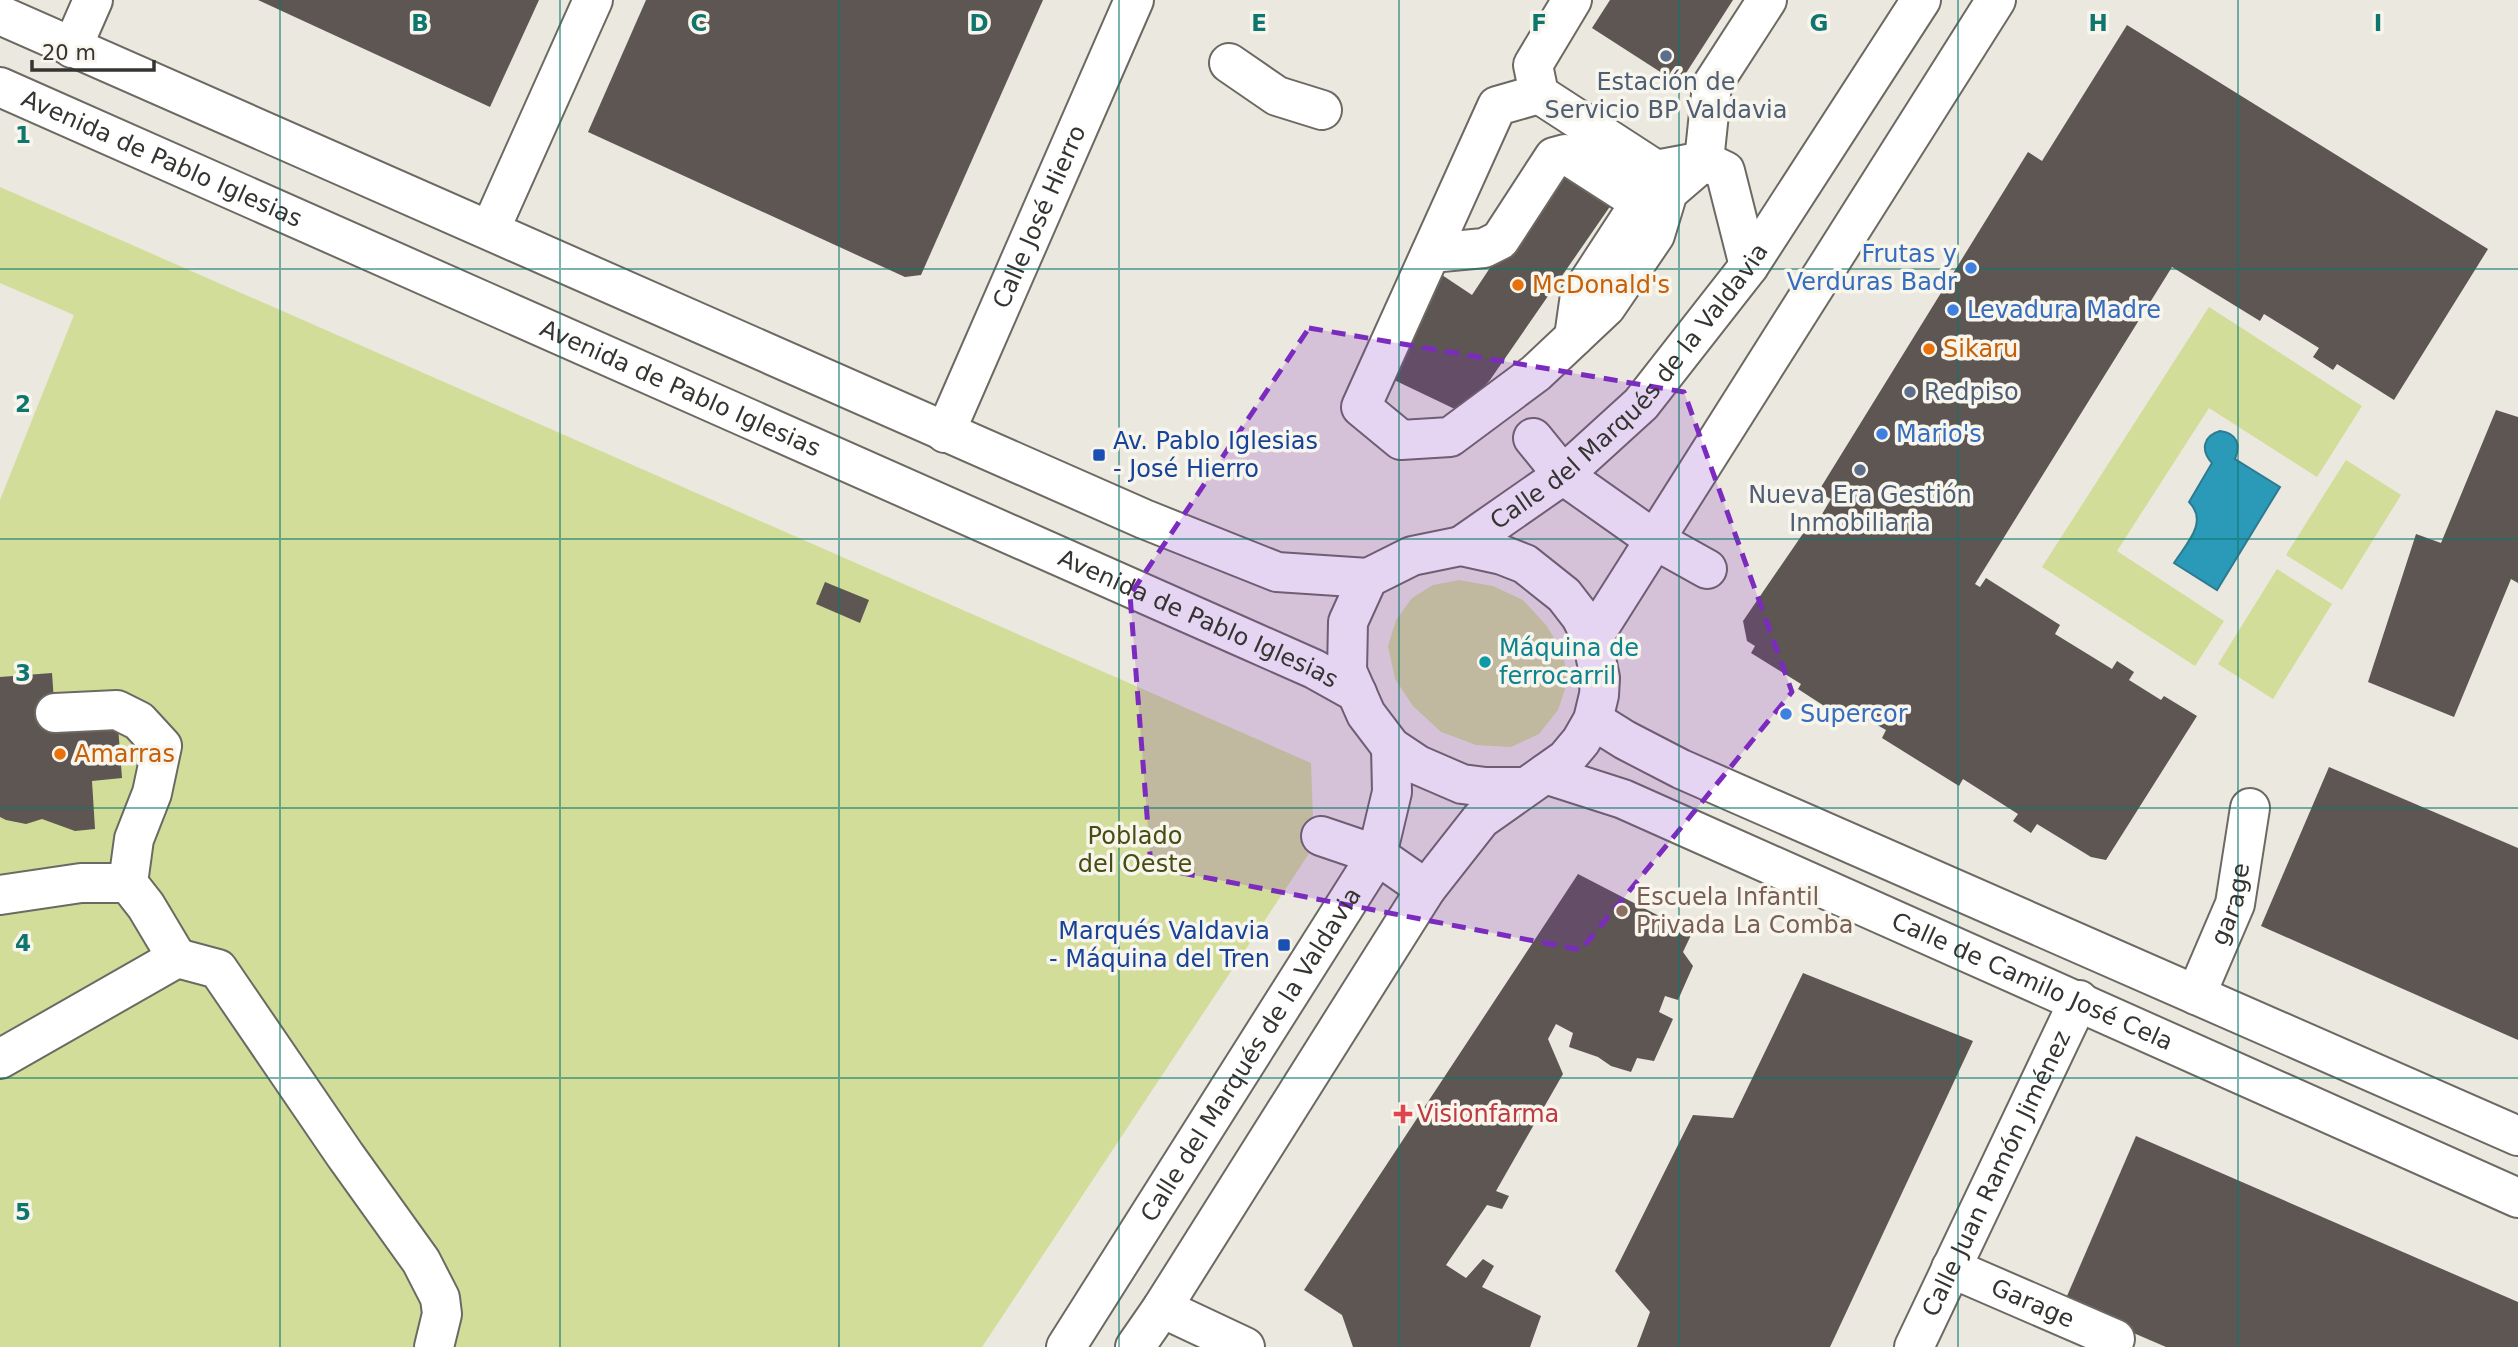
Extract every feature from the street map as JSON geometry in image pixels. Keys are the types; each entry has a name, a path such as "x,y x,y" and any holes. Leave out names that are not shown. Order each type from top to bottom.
{"street":[{"path":"72,48 93,0"},
{"path":"490,230 593,0"},
{"name":"Calle José Hierro","path":"944,433 1134,0"},
{"path":"1572,0 1533,65 1539,94 1656,170 1704,161 1725,171 1749,266"},
{"path":"1539,94 1497,106 1361,407 1401,439 1450,437 1536,373 1606,307 1655,235 1668,192 1704,161 1712,85 1767,0"},
{"name":"Calle del Marqués de la Valdavia","path":"1461,546 1563,475 1641,404 1749,266 1921,0"},
{"path":"1592,639 1996,0"},
{"path":"0,15 944,433 1276,572 1368,578 1412,556 1461,546 1502,555 1525,564 1564,595 1581,617 1592,639 1600,678 1593,720 1566,759 1481,818 1426,889 1163,1308 1135,1347"},
{"path":"1229,63 1277,96 1322,110"},
{"name":"Avenida de Pablo Iglesias","path":"0,87 1314,669 1357,694"},
{"path":"1431,253 1484,248 1500,240 1554,157 1565,154 1635,198 1636,209 1580,295 1574,337"},
{"path":"1532,438 1563,475 1655,540 1707,569"},
{"path":"1368,578 1348,622 1347,671 1366,714 1391,747 1418,765 1462,784 1486,787 1534,781"},
{"path":"55,713 117,710 139,721 162,746 152,793 134,839 128,883 146,906 177,958 218,969 345,1155 429,1255 450,1293 433,1347"},
{"path":"1593,720 1681,769 2518,1136"},
{"name":"Calle del Marqués de la Valdavia","path":"1066,1347 1377,855 1392,792 1391,747"},
{"name":"Calle de Camilo José Cela","path":"1534,781 1623,799 2518,1198"},
{"name":"garage","path":"2196,995 2235,904 2250,808"},
{"path":"1321,836 1377,855 1426,889"},
{"path":"0,895 81,883 128,883"},
{"path":"0,1059 177,958"},
{"name":"Calle Juan Ramón Jiménez","path":"1914,1347 2079,1000"},
{"name":"Garage","path":"1951,1268 2115,1339"},
{"path":"1163,1308 1245,1347"}],"highlighted area":[{"path":"1309,328 1684,392 1792,692 1581,950 1151,867 1130,595"}],"green space":[{"name":"Poblado del Oeste","path":"0,187 1311,763 1314,846 982,1347 0,1347 0,500 74,315 0,283"},
{"path":"2209,307 2362,406 2317,477 2209,408 2117,551 2224,621 2195,666 2042,567"},
{"path":"2346,460 2401,495 2342,590 2286,555"},
{"path":"2277,569 2332,604 2273,699 2218,664"},
{"path":"1459,580 1493,586 1523,600 1546,625 1562,651 1568,680 1558,710 1539,734 1511,747 1476,745 1441,732 1413,706 1395,679 1388,646 1396,620 1412,598 1433,585"}],"water":[{"path":"2220,431 2230,434 2236,440 2238,449 2235,459 2280,487 2217,590 2174,563 2194,533 2197,517 2189,502 2212,463 2206,454 2205,444 2210,436"}],"building":[{"path":"258,0 539,0 490,107"},
{"path":"646,0 1043,0 921,275 905,277 588,132"},
{"name":"Estación de Servicio BP Valdavia","path":"1610,0 1733,0 1679,84 1592,28"},
{"path":"2127,25 2488,249 2394,400 2337,364 2333,370 2313,357 2319,348 2264,314 2260,321 2172,267 1975,584 1980,587 1986,578 2060,625 2055,634 2112,669 2117,661 2134,672 2129,680 2161,700 2164,696 2197,716 2106,860 2091,857 2037,824 2031,833 2013,821 2018,814 1963,779 1959,786 1882,738 1886,730 1861,716 1859,720 1837,709 1835,713 1798,689 1801,684 1751,653 1755,646 1747,641 1743,621 1813,519 1818,521 1831,499 1818,492 2028,152 2042,161"},
{"name":"McDonald's","path":"1556,168 1611,205 1490,380 1461,412 1392,379 1442,275 1472,295"},
{"path":"2496,410 2518,417 2518,583 2511,579 2454,717 2368,682 2416,534 2441,543"},
{"path":"825,582 869,600 860,623 816,604"},
{"name":"Amarras","path":"52,673 56,730 118,726 122,778 92,781 95,829 75,831 42,819 26,824 0,817 0,677"},
{"path":"2329,767 2518,848 2518,1040 2261,926"},
{"path":"1578,874 1692,933 1683,952 1693,966 1678,1000 1665,996 1659,1012 1673,1019 1654,1061 1637,1058 1631,1072 1569,1047 1573,1033 1556,1024 1548,1039 1563,1074 1496,1191 1509,1196 1502,1209 1487,1205 1446,1265 1466,1278 1483,1259 1494,1266 1482,1287 1541,1316 1530,1347 1353,1347 1342,1315 1304,1290"},
{"path":"1803,973 1973,1041 1830,1347 1637,1347 1650,1312 1615,1271 1693,1115 1733,1118"},
{"path":"2136,1136 2518,1302 2518,1347 2166,1347 2064,1303"}],"place":[{"name":"Estación de Servicio BP Valdavia","path":"1666,56"},
{"name":"Frutas y Verduras Badr","path":"1971,268"},
{"name":"McDonald's","path":"1518,285"},
{"name":"Levadura Madre","path":"1953,310"},
{"name":"Sikaru","path":"1929,349"},
{"name":"Redpiso","path":"1910,392"},
{"name":"Mario's","path":"1882,434"},
{"name":"Av. Pablo Iglesias - José Hierro","path":"1099,455"},
{"name":"Nueva Era Gestión Inmobiliaria","path":"1860,470"},
{"name":"Máquina de ferrocarril","path":"1485,662"},
{"name":"Supercor","path":"1786,714"},
{"name":"Amarras","path":"60,754"},
{"name":"Escuela Infantil Privada La Comba","path":"1622,911"},
{"name":"Marqués Valdavia - Máquina del Tren","path":"1284,945"},
{"name":"Visionfarma","path":"1403,1114"}]}
